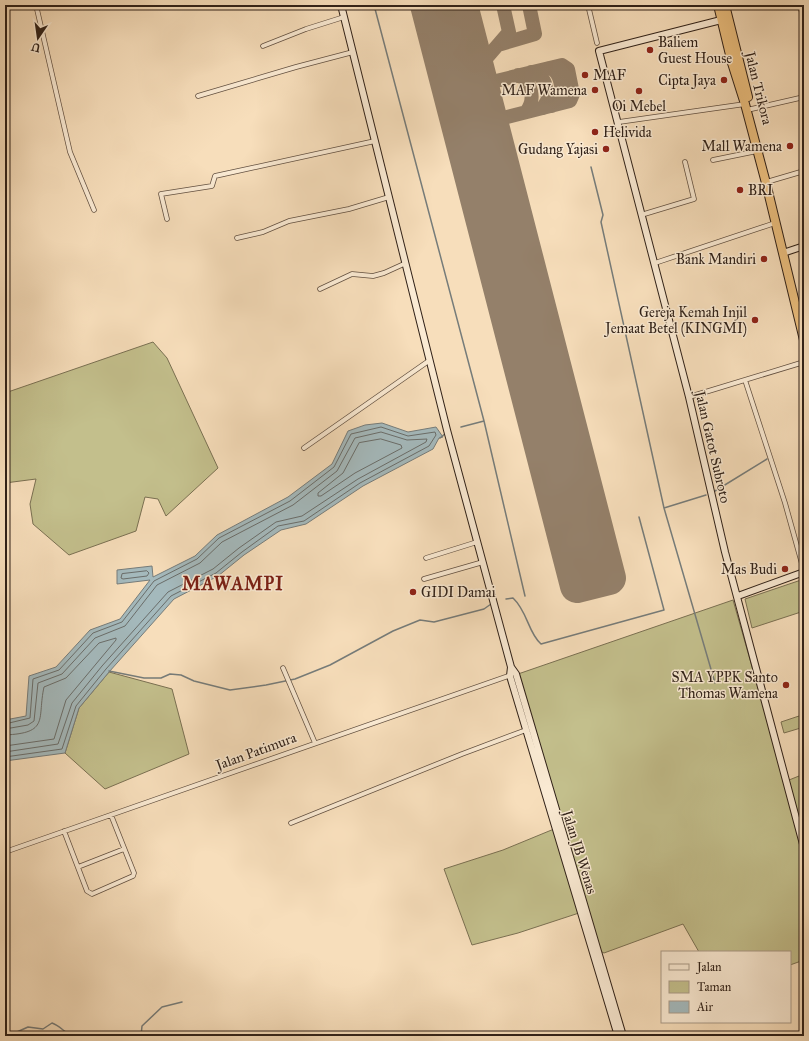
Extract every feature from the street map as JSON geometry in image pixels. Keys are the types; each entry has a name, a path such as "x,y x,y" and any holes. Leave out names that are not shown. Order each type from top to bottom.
{"highway":[{"name":"Jalan Trikora","path":"718,5 725,19"},
{"name":"Jalan Trikora","path":"725,5 725,19 732,63 748,108 775,224 785,252"},
{"name":"Jalan Trikora","path":"759,150 770,181 785,252 798,303 804,340"},
{"name":"Jalan Trikora","path":"798,303 804,317"}],"main road":[{"path":"341,5 430,360 513,675"},
{"name":"Jalan Gatot Subroto","path":"725,19 599,51 619,122 641,215 655,263 689,397 726,552 804,848"},
{"path":"785,252 804,246"},
{"path":"738,596 804,572"},
{"name":"Jalan JB Wenas","path":"513,675 526,730 559,832"},
{"name":"Jalan JB Wenas","path":"513,675 605,986 618,1036"},
{"name":"Jalan JB Wenas","path":"605,986 623,1036"}],"street":[{"path":"36,5 70,152 94,210"},
{"path":"588,5 597,43"},
{"path":"800,5 804,21"},
{"path":"263,46 300,31 344,17"},
{"path":"198,96 353,52"},
{"path":"619,122 748,108 804,96"},
{"path":"167,219 161,194 212,186 215,176 375,141"},
{"path":"712,160 759,150"},
{"path":"641,215 694,199 685,162"},
{"path":"770,181 804,171"},
{"path":"237,238 263,232 289,221 349,208 389,197"},
{"path":"655,263 775,224"},
{"path":"320,289 352,274 379,274 406,263"},
{"path":"304,448 430,360"},
{"path":"689,397 804,362"},
{"path":"745,380 785,503 804,572"},
{"path":"426,558 477,542"},
{"path":"424,579 483,562"},
{"path":"283,668 315,742"},
{"name":"Jalan Patimura","path":"5,852 144,805 315,742 513,675"},
{"path":"292,823 462,754 526,730"},
{"path":"64,831 87,892 92,894 132,878 134,873 111,815"},
{"path":"78,867 124,849"}],"green space":[{"path":"153,342 167,358 218,468 166,516 158,499 145,497 136,531 69,555 33,524 30,504 36,479 5,483 5,393"},
{"path":"804,579 804,611 752,628 745,599"},
{"path":"733,600 804,849 804,960 791,965 791,951 698,951 683,924 604,953 600,951 518,674"},
{"path":"109,672 172,689 189,754 105,789 65,753 79,708"},
{"path":"802,715 804,727 784,733 781,722"},
{"path":"804,774 804,846 789,780"},
{"path":"554,829 579,913 518,933 472,945 444,869 503,850"}],"water":[{"path":"382,423 408,432 436,427 443,437 439,438 433,449 363,486 306,524 281,530 244,555 218,576 174,599 79,708 65,753 5,761 5,720 26,716 29,676 56,667 90,630 120,619 150,580 117,584 117,570 152,566 153,577 195,556 217,535 288,497 332,464 348,431 365,425"}],"waterway":[{"path":"374,5 484,421 525,596"},
{"path":"591,167 603,215 601,222 664,508 715,683"},
{"path":"461,427 484,421"},
{"path":"440,438 446,433"},
{"path":"715,491 767,459"},
{"path":"664,508 706,495"},
{"path":"506,599 513,598 518,604 533,634 541,644 664,610 639,517"},
{"path":"109,671 144,678 161,678 170,674 181,675 194,681 230,690 266,685 295,679 330,665 393,631 420,620 434,622 484,609 491,604"},
{"path":"141,1036 142,1026 162,1007 182,1002"},
{"path":"8,1036 28,1027 43,1029 52,1023 68,1034 74,1036"}],"taxiway":[{"path":"465,83 509,32 503,5"},
{"path":"498,45 535,34 529,5"},
{"path":"458,53 468,63 474,64 482,62"},
{"path":"467,88 562,65 568,69 573,94 570,101 476,125"},
{"path":"549,68 559,77 561,86 560,100 552,106"},
{"path":"531,72 540,76 546,85 548,99 543,108"},
{"path":"518,75 527,82 531,91 531,102 526,112"}],"runway":[{"path":"427,5 577,586 609,578 461,5"}],"place":[{"name":"Baliem Guest House","path":"650,50"},
{"name":"MAF","path":"585,75"},
{"name":"Cipta Jaya","path":"724,80"},
{"name":"MAF Wamena","path":"595,90"},
{"name":"Oi Mebel","path":"639,91"},
{"name":"Helivida","path":"595,132"},
{"name":"Mall Wamena","path":"790,146"},
{"name":"Gudang Yajasi","path":"606,149"},
{"name":"BRI","path":"740,190"},
{"name":"Bank Mandiri","path":"764,259"},
{"name":"Gereja Kemah Injil Jemaat Betel (KINGMI)","path":"755,320"},
{"name":"Mas Budi","path":"785,569"},
{"name":"GIDI Damai","path":"413,592"},
{"name":"SMA YPPK Santo Thomas Wamena","path":"786,685"}],"district":[{"name":"MAWAMPI","path":"233,584"}]}
